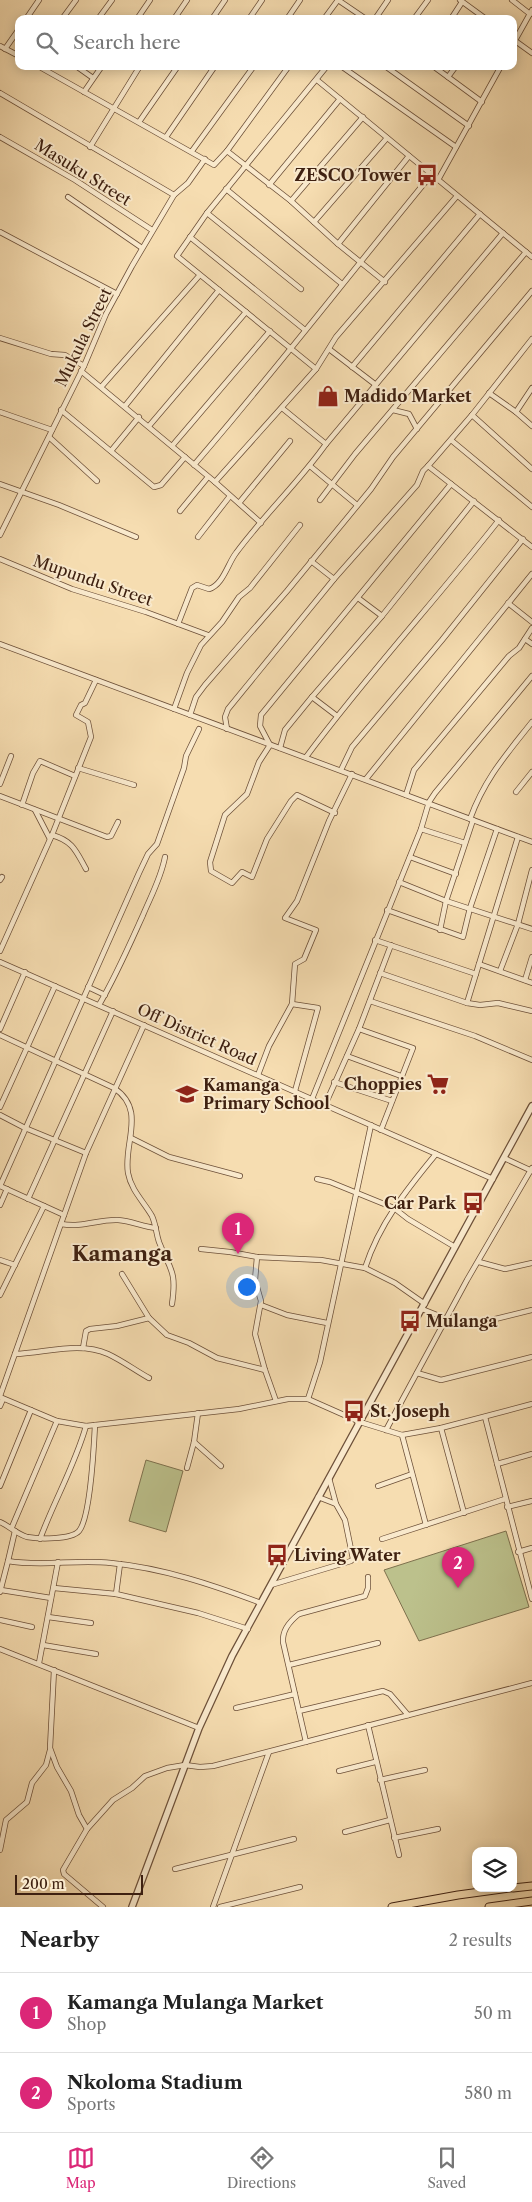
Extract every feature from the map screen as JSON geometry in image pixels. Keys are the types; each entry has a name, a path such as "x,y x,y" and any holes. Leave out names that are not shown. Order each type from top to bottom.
{"main road":[{"path":"517,1888 532,1886"},
{"path":"392,1907 481,1892"},
{"path":"489,1907 532,1901"}],"street":[{"path":"29,15 39,0"},
{"path":"65,15 76,0"},
{"path":"101,15 112,0"},
{"path":"140,15 150,0"},
{"path":"177,15 187,0"},
{"path":"215,15 225,0"},
{"path":"251,15 262,0"},
{"path":"290,15 300,0"},
{"path":"327,15 338,0 360,15"},
{"path":"378,15 388,0"},
{"path":"417,15 428,0"},
{"path":"512,0 531,12 517,36"},
{"path":"453,15 461,1 480,15"},
{"path":"15,33 2,47 15,54"},
{"path":"517,43 530,52 532,46"},
{"path":"45,70 216,164 286,70"},
{"path":"82,70 93,78"},
{"path":"84,92 99,70"},
{"path":"90,147 137,70"},
{"path":"139,122 175,70"},
{"path":"166,137 212,70"},
{"path":"192,151 251,70"},
{"path":"316,369 199,276 177,256 207,213 324,70"},
{"path":"347,70 456,147"},
{"path":"391,70 468,126"},
{"path":"438,70 482,102"},
{"path":"448,77 453,70"},
{"path":"438,180 499,70"},
{"path":"317,80 532,257"},
{"path":"0,93 174,195"},
{"path":"269,184 340,99"},
{"path":"291,201 363,117"},
{"name":"Masuku Street","path":"0,137 75,180 152,230"},
{"path":"314,222 387,138"},
{"path":"227,151 291,201 338,244 385,282"},
{"path":"338,244 409,156"},
{"name":"Mukula Street","path":"0,535 84,366 117,294 142,248 174,195 188,183 205,159"},
{"path":"194,465 432,174"},
{"path":"226,189 342,284"},
{"path":"215,482 316,369 336,337 457,196"},
{"path":"68,197 142,248"},
{"path":"207,213 300,289"},
{"path":"352,367 480,214"},
{"path":"0,232 117,294"},
{"path":"178,624 192,588 197,586 210,589 216,586 235,554 503,233"},
{"path":"190,237 305,330"},
{"path":"320,500 526,252"},
{"path":"102,386 199,276"},
{"path":"125,406 219,290"},
{"path":"190,715 196,697 205,684 311,561 417,429 532,292"},
{"path":"149,426 246,312"},
{"path":"172,446 270,331"},
{"path":"0,338 51,354 65,355 84,366"},
{"path":"227,729 226,717 228,709 334,579 416,485 423,471 472,415 532,339"},
{"path":"329,349 376,385"},
{"path":"81,371 139,417 261,523"},
{"path":"516,412 532,388"},
{"path":"489,393 532,426"},
{"path":"282,408 326,444"},
{"path":"61,410 156,488 161,486 185,457"},
{"path":"393,410 408,414 417,429"},
{"path":"0,412 52,430"},
{"path":"472,415 532,468"},
{"path":"111,451 139,417"},
{"path":"49,437 97,482"},
{"path":"451,440 532,507"},
{"path":"239,503 290,441"},
{"path":"310,466 356,505"},
{"path":"428,466 532,547"},
{"path":"180,511 208,477"},
{"path":"0,484 136,537"},
{"path":"270,745 260,726 261,715 451,484"},
{"path":"198,537 230,496"},
{"path":"280,748 285,730 382,616 474,501"},
{"path":"306,757 387,654 444,590 499,520"},
{"path":"174,709 186,674 208,635 222,622 238,597 250,588 300,525"},
{"path":"341,770 352,747 442,640 523,539"},
{"name":"Mupundu Street","path":"0,559 72,590 125,605 208,635"},
{"path":"311,561 334,579"},
{"path":"366,780 532,574"},
{"path":"358,598 382,616"},
{"path":"508,603 532,622"},
{"path":"406,795 414,770 525,639 532,628"},
{"path":"525,639 532,644"},
{"path":"1,646 429,802 530,841 532,835"},
{"path":"312,1099 410,857 429,802 532,676"},
{"path":"0,951 51,837 91,734 88,722 76,715 81,705 86,703 96,680"},
{"path":"312,697 337,716"},
{"path":"440,930 446,901 456,874 478,796 488,778 532,722"},
{"path":"64,1215 0,1186 139,873 148,854 157,844 186,756 199,729"},
{"path":"270,745 259,762 247,794 225,815 210,862 211,871 232,883 242,872 252,877 267,839 291,801 297,795 335,813"},
{"path":"0,784 11,756"},
{"path":"22,806 38,762 45,761 74,776"},
{"path":"78,768 134,784"},
{"path":"516,792 532,772"},
{"path":"258,1075 269,1046 292,1004 296,964 304,959 316,930 285,918 297,901 329,821 335,813 352,774"},
{"path":"0,796 22,806 58,817 110,837 118,822"},
{"path":"35,810 51,837 67,840 86,869"},
{"path":"421,829 465,843"},
{"path":"387,910 463,937 470,908 497,829"},
{"path":"467,1003 518,836"},
{"path":"99,1005 157,883 165,857"},
{"path":"410,857 456,874"},
{"path":"500,971 518,924 532,870"},
{"path":"399,882 446,901 532,929"},
{"path":"375,940 476,974"},
{"path":"324,1105 359,1029 391,945"},
{"path":"525,980 532,957"},
{"name":"Off District Road","path":"0,962 493,1179"},
{"path":"479,964 532,983"},
{"path":"0,1029 25,972"},
{"path":"380,973 467,1003 480,1005 498,1003 532,1011"},
{"path":"0,1107 55,986"},
{"path":"88,987 105,995"},
{"path":"370,1001 475,1036 532,1060"},
{"path":"292,1004 318,1008 295,1091"},
{"path":"28,1199 113,1011"},
{"path":"0,1406 1,1397 15,1354 86,1153 144,1025"},
{"path":"359,1029 412,1048 381,1130"},
{"path":"0,1036 57,1060 123,1094 130,1106 132,1138 127,1161 131,1184 151,1215 159,1241 174,1273 172,1304"},
{"path":"347,1056 401,1076"},
{"path":"334,1082 392,1101"},
{"path":"132,1907 199,1728 218,1684 532,1106"},
{"path":"0,1116 54,1141 86,1153"},
{"path":"308,1398 320,1362 371,1126"},
{"path":"132,1138 169,1157 240,1176"},
{"path":"365,1268 379,1233 394,1208 436,1154"},
{"path":"386,1430 416,1373 531,1170 504,1158"},
{"path":"317,1179 394,1208 408,1219 456,1247"},
{"path":"0,1205 7,1189"},
{"path":"0,1295 44,1206"},
{"path":"61,1224 80,1226 110,1220 121,1220 139,1226 156,1228"},
{"path":"201,1249 257,1257 308,1258 365,1268 395,1283 423,1307 447,1319 475,1324 532,1310"},
{"path":"257,1257 255,1280 261,1297 261,1305 255,1334 276,1401"},
{"path":"0,1260 15,1265"},
{"path":"479,1262 505,1269 532,1263"},
{"path":"122,1274 132,1294 149,1318 167,1335 189,1343 209,1355 236,1364 265,1370"},
{"path":"261,1305 287,1315 327,1323"},
{"path":"83,1348 86,1331 90,1329 126,1324 149,1318"},
{"path":"15,1354 83,1348 109,1354 149,1378"},
{"path":"416,1373 441,1380 532,1357"},
{"path":"1,1397 58,1421 86,1426 308,1398 360,1422 402,1435 441,1428 532,1404"},
{"path":"0,1486 31,1410"},
{"path":"187,1468 194,1442 198,1413"},
{"path":"485,1417 518,1552 532,1599"},
{"path":"51,1598 0,1591 8,1562 13,1529 58,1421"},
{"path":"0,1522 28,1537 40,1539 75,1534 84,1520 95,1425"},
{"path":"40,1539 78,1450 86,1426"},
{"path":"441,1428 464,1513"},
{"path":"402,1435 426,1525"},
{"path":"194,1442 221,1466"},
{"path":"497,1464 532,1454"},
{"path":"378,1486 412,1474"},
{"path":"271,1585 351,1561 353,1555 348,1531 336,1504 329,1478"},
{"path":"318,1497 336,1504"},
{"path":"382,1539 506,1499"},
{"path":"507,1507 532,1501"},
{"path":"518,1552 532,1548"},
{"path":"8,1562 33,1565 58,1562 120,1564 201,1582 261,1603"},
{"path":"39,1664 58,1562"},
{"path":"116,1594 120,1564"},
{"path":"306,1742 282,1637 287,1626 299,1614 362,1597 367,1592 368,1578"},
{"path":"54,1588 116,1594 198,1613 248,1629"},
{"path":"48,1616 91,1622"},
{"path":"0,1620 32,1627"},
{"path":"289,1665 378,1644"},
{"path":"43,1645 96,1654"},
{"path":"0,1649 199,1728"},
{"path":"0,1850 6,1820 27,1802 31,1784 46,1765 50,1748 54,1670"},
{"path":"103,1907 64,1874 63,1870 87,1829 113,1800 132,1788 145,1776 167,1768 185,1765 213,1766 532,1683"},
{"path":"299,1711 383,1691 390,1694 408,1715"},
{"path":"236,1708 294,1694"},
{"path":"368,1726 375,1762 399,1856"},
{"path":"50,1748 56,1767 71,1791 79,1815 87,1829"},
{"path":"213,1907 268,1752"},
{"path":"339,1771 375,1762"},
{"path":"380,1780 425,1770"},
{"path":"345,1832 390,1820"},
{"path":"394,1838 438,1828"},
{"path":"175,1869 294,1838"},
{"path":"220,1907 300,1887"}],"green space":[{"path":"146,1460 183,1471 166,1532 129,1521"},
{"path":"506,1531 529,1607 419,1641 384,1570"}],"place":[{"name":"ZESCO Tower","path":"427,175"},
{"name":"Madido Market","path":"328,396"},
{"name":"Choppies","path":"438,1084"},
{"name":"Kamanga Primary School","path":"187,1094"},
{"name":"Car Park","path":"473,1203"},
{"name":"Kamanga Mulanga Market","path":"238,1254"},
{"name":"Mulanga","path":"410,1321"},
{"name":"St. Joseph","path":"354,1411"},
{"name":"Living Water","path":"277,1555"},
{"name":"Nkoloma Stadium","path":"458,1588"}],"district":[{"name":"Kamanga","path":"122,1253"}]}
